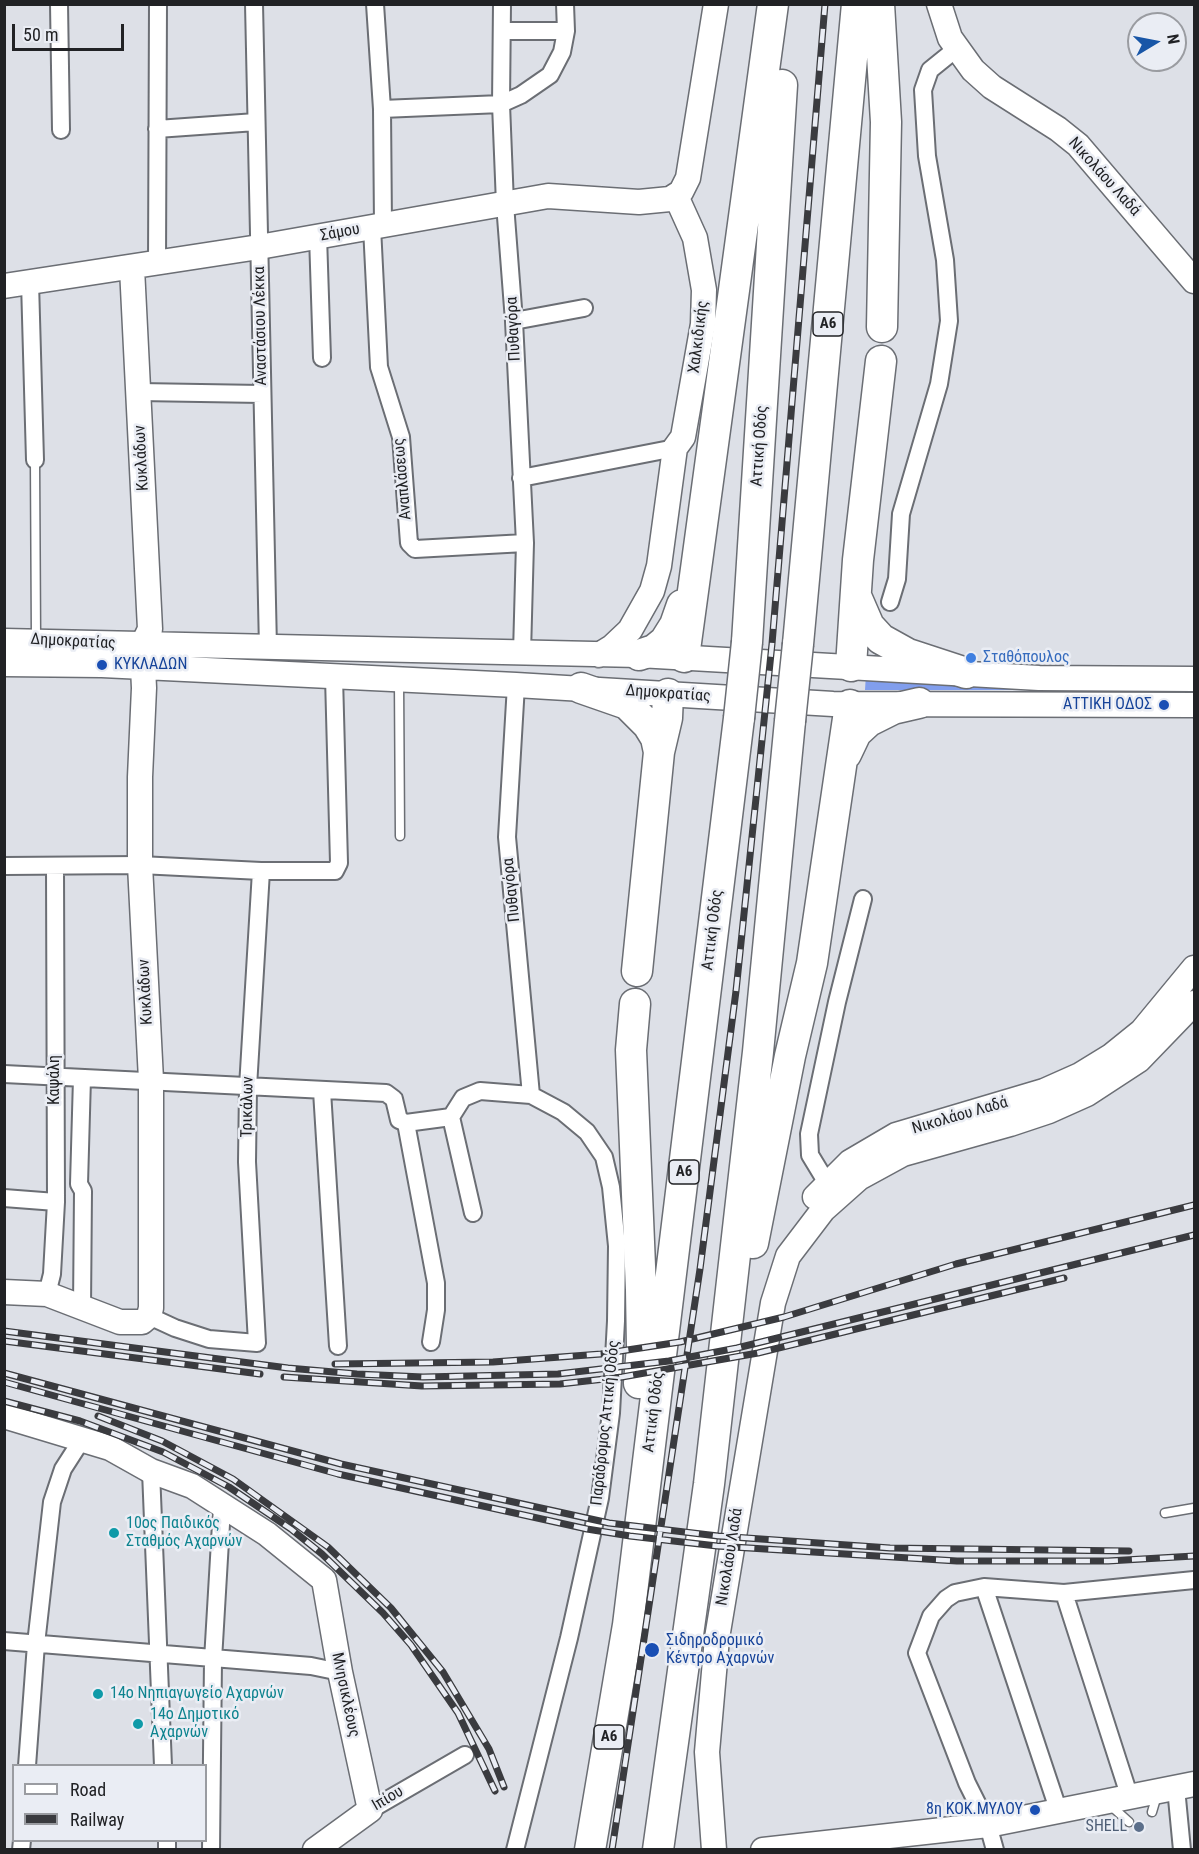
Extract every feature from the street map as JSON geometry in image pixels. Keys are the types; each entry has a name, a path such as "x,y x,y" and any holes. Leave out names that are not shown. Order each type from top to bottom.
{"highway":[{"path":"684,657 694,570 744,230 773,4"},
{"name":"Αττική Οδός","path":"590,1850 628,1625 739,718 747,642 787,4"},
{"name":"Α6","path":"658,1850 700,1560 758,1052 858,4"},
{"path":"879,4 886,122 882,327"},
{"path":"851,666 855,593 880,361"},
{"path":"639,655 660,646 675,625 694,570"},
{"path":"855,593 865,619 881,639 908,654 966,673"},
{"path":"581,688 627,704 648,725 656,738 659,752"},
{"path":"638,970 659,752 667,718 668,693"},
{"path":"841,768 853,740 869,721 893,709 919,703"},
{"path":"727,1317 756,1236 790,1056 812,963 850,705"},
{"path":"628,1625 627,1489 642,1347 631,1050 635,1004"}],"street":[{"path":"59,4 61,130"},
{"path":"157,264 158,4"},
{"name":"Αναστάσιου Λέκκα","path":"254,4 268,648"},
{"name":"Αναπλάσεως","path":"375,4 382,109 377,226 379,367 401,437 409,543 415,549 525,543"},
{"name":"Πυθαγόρα","path":"502,4 501,104 505,204 514,321 525,543 522,653"},
{"path":"382,109 501,104 534,88 550,75 562,52 566,31 565,4"},
{"path":"676,196 688,178 716,4"},
{"name":"Νικολάου Λαδά","path":"939,4 946,30 956,49 973,70 992,87 1058,129 1078,145 1194,281"},
{"path":"502,31 566,31"},
{"path":"890,602 897,579 901,514 939,384 949,321 945,260 927,156 923,90 930,70 956,49"},
{"path":"157,129 256,122"},
{"name":"Σάμου","path":"4,286 157,264 557,195 639,202 664,200 676,196"},
{"name":"Χαλκιδικής","path":"599,655 612,647 630,630 652,591 658,566 675,448 683,437 705,313 695,238 676,196"},
{"path":"318,236 322,358"},
{"name":"Κυκλάδων","path":"132,268 150,629 142,656 144,688 140,865 151,1080 152,1300 149,1316"},
{"path":"30,282 35,460"},
{"path":"514,321 584,308"},
{"path":"139,392 262,394"},
{"path":"521,478 675,448"},
{"name":"Δημοκρατίας","path":"4,640 36,639 142,656 334,677 581,688 850,705 919,703 1194,705"},
{"name":"Δημοκρατίας","path":"4,664 268,648 639,655 1039,678 1194,678"},
{"path":"668,693 684,657"},
{"path":"850,705 851,666"},
{"path":"4,866 140,865 261,872 325,873 334,871 339,863 334,677"},
{"name":"Πυθαγόρα","path":"516,685 507,837 531,1095"},
{"name":"Καψάλη","path":"47,1293 52,1274 56,1202 55,866"},
{"name":"Τρικάλων","path":"149,1316 175,1328 209,1339 257,1342 248,1162 248,1087 261,872"},
{"path":"827,1183 810,1155 809,1134 837,1002 863,899"},
{"name":"Νικολάου Λαδά","path":"714,1850 707,1752 717,1638 777,1268 798,1219 827,1183 870,1149 896,1135 1044,1092 1080,1075 1111,1056 1142,1031 1194,968"},
{"name":"Νικολάου Λαδά","path":"773,1303 782,1269 796,1244 823,1210 859,1178 903,1154 1048,1112 1087,1094 1139,1060 1194,1003"},
{"path":"4,1074 386,1093 394,1099 399,1120 406,1123 451,1117"},
{"path":"82,1078 78,1184 83,1191 82,1308"},
{"path":"322,1091 338,1346"},
{"path":"473,1213 451,1117 458,1103 471,1094 489,1091 531,1095"},
{"name":"Παράδρομος Αττική Οδός","path":"514,1850 569,1638 600,1498 610,1413 617,1278 615,1218 604,1157 597,1144 577,1121 531,1095"},
{"path":"406,1123 436,1283 436,1310 430,1342"},
{"path":"4,1198 56,1202"},
{"path":"4,1292 47,1293 120,1322 142,1322 149,1316"},
{"path":"4,1416 110,1448 151,1471 192,1486 222,1507 213,1660 211,1850"},
{"path":"27,1764 36,1644 52,1502 63,1469 81,1441"},
{"path":"151,1471 163,1764"},
{"name":"Μνησικλέους","path":"222,1507 267,1534 324,1580 340,1672 370,1810"},
{"path":"995,1850 988,1825 967,1784 917,1653 931,1617 946,1599 956,1593 984,1587 1064,1593 1194,1580"},
{"path":"984,1587 1059,1812"},
{"path":"1064,1593 1118,1800"},
{"path":"4,1641 213,1660 311,1666 340,1672"},
{"name":"Ιπίου","path":"315,1850 370,1810 465,1755"},
{"path":"763,1850 988,1825 1118,1800 1170,1794 1182,1850"},
{"path":"891,1850 936,1842 988,1825"}],"lane":[{"path":"35,460 36,639"},
{"path":"399,680 400,836"},
{"path":"1166,1513 1194,1508"},
{"path":"1118,1800 1129,1822"}],"shaded area":[{"path":"866,674 1069,690 865,690"}],"railway":[{"path":"612,1850 700,1269 736,991 772,644 825,4"},
{"path":"335,1364 493,1362 601,1354 680,1342 784,1317 956,1264 1194,1205"},
{"path":"4,1331 288,1368 357,1374 423,1377 558,1374 669,1361 737,1348 1194,1235"},
{"path":"284,1377 422,1386 560,1384 622,1377 758,1353 1064,1278"},
{"path":"4,1341 260,1374"},
{"path":"4,1373 341,1464 609,1523 718,1536 890,1548 1129,1551"},
{"path":"4,1382 338,1474 587,1529 630,1536 717,1546 957,1561 1108,1561 1194,1556"},
{"path":"4,1401 80,1421 163,1452 229,1487 291,1529 322,1554 383,1613 411,1645 458,1713 495,1791"},
{"path":"98,1416 162,1441 233,1479 328,1547 391,1608 443,1672 489,1749 504,1787"}],"place":[{"name":"Σταθόπουλος","path":"971,658"},
{"name":"ΚΥΚΛΑΔΩΝ","path":"102,665"},
{"name":"ΑΤΤΙΚΗ ΟΔΟΣ","path":"1164,705"},
{"name":"10ος Παιδικός Σταθμός Αχαρνών","path":"114,1533"},
{"name":"Σιδηροδρομικό Κέντρο Αχαρνών","path":"652,1650"},
{"name":"14ο Νηπιαγωγείο Αχαρνών","path":"98,1694"},
{"name":"14ο Δημοτικό Αχαρνών","path":"138,1724"},
{"name":"8η ΚΟΚ.ΜΥΛΟΥ","path":"1035,1810"},
{"name":"SHELL","path":"1139,1827"}]}
